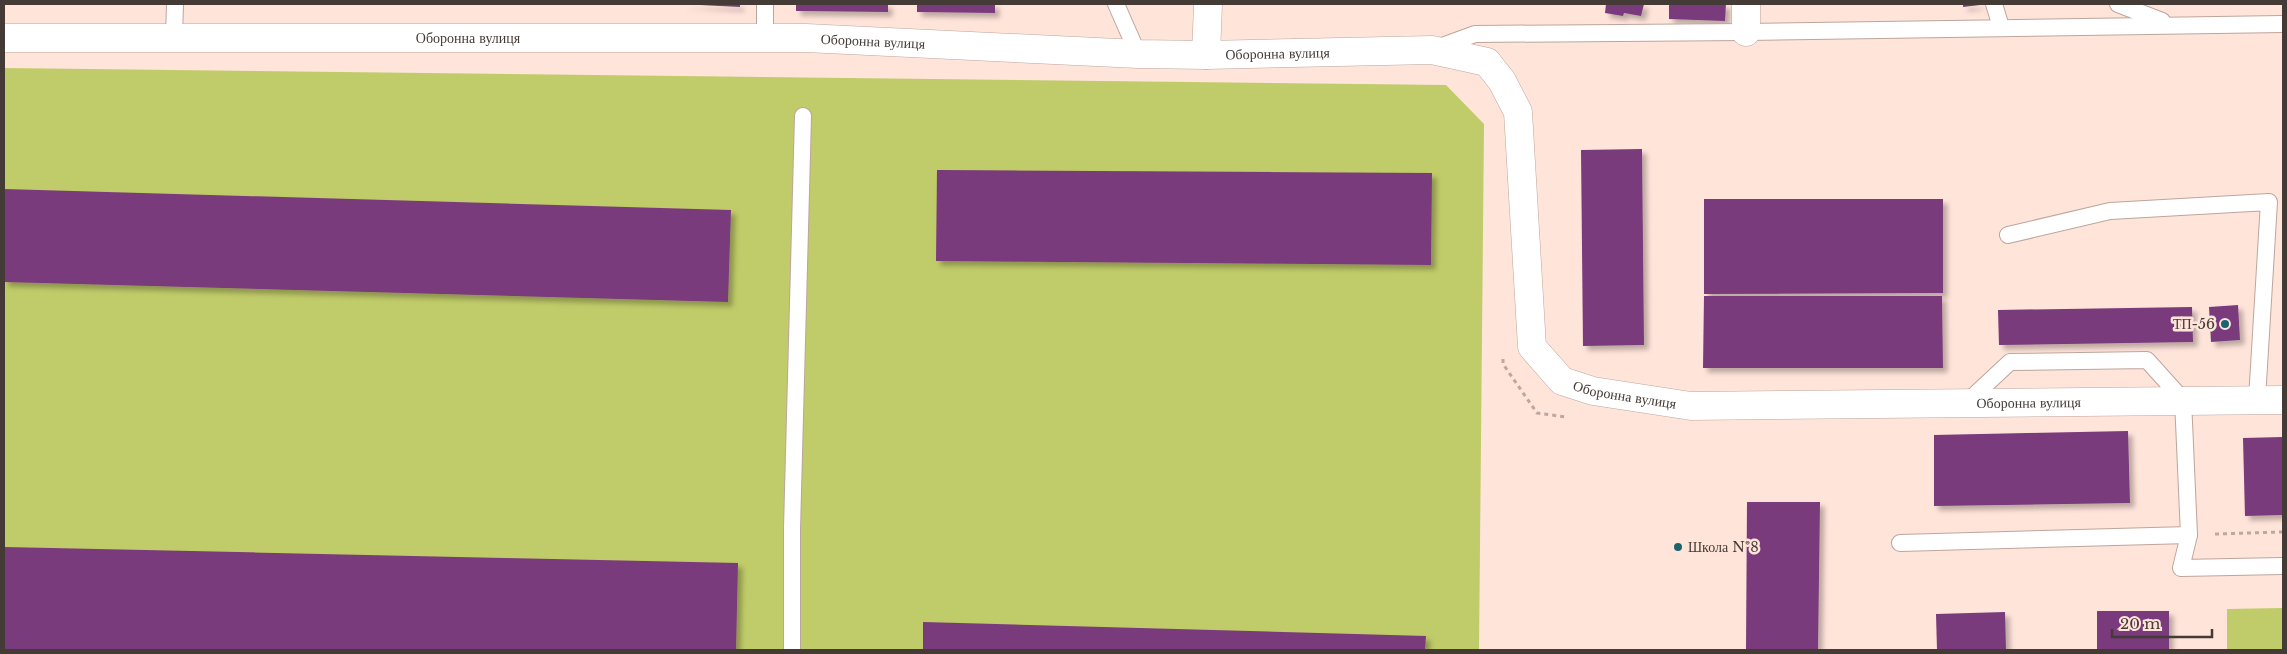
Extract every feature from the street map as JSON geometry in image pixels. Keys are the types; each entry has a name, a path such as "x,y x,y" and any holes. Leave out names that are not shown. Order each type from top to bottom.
{"street":[{"path":"1206,55 1208,4"},
{"path":"1746,4 1746,32"},
{"name":"Оборонна вулиця","path":"4,38 765,37 1138,54 1206,55 1432,50 1487,62 1502,81 1518,112 1532,347 1562,381 1593,391 1692,406 2270,399"}],"lane":[{"path":"174,37 175,4"},
{"path":"765,4 765,37"},
{"path":"1116,4 1138,54"},
{"path":"1994,4 2001,27"},
{"path":"2118,4 2171,24"},
{"path":"1432,50 1475,34 2283,24"},
{"path":"792,650 792,529 803,116"},
{"path":"2008,235 2110,211 2269,202 2270,399"},
{"path":"1965,404 2010,362 2147,360 2183,400 2189,535 2181,568 2283,566"},
{"path":"1900,543 2189,535"}],"path":[{"path":"1503,355 1503,364 1537,413 1572,418"},
{"path":"2189,535 2283,532"}],"green space":[{"path":"4,68 1446,85 1484,124 1479,650 4,650"},
{"path":"2283,608 2283,650 2227,650 2227,609"}],"building":[{"path":"680,4 740,4 740,7"},
{"path":"796,4 888,4 888,12 796,11"},
{"path":"917,4 995,4 995,13 917,12"},
{"path":"1606,4 1644,4 1641,16 1624,13 1623,16 1605,13"},
{"path":"1669,4 1726,4 1725,21 1669,19"},
{"path":"1963,4 1980,4 1980,5 1963,7"},
{"path":"1642,149 1644,345 1583,346 1581,150"},
{"path":"937,170 1432,173 1431,265 936,261"},
{"path":"4,189 731,210 728,302 4,282"},
{"path":"1704,199 1943,199 1943,293 1704,294"},
{"path":"1704,296 1942,296 1943,368 1703,368"},
{"name":"ТП-56","path":"2238,305 2240,340 2211,342 2209,307"},
{"path":"2192,307 2193,342 1999,345 1998,310"},
{"path":"2128,431 2130,503 1934,506 1934,435"},
{"path":"2283,437 2283,515 2245,516 2243,438"},
{"path":"1747,502 1820,502 1818,650 1746,650"},
{"path":"4,547 738,563 736,650 4,649"},
{"path":"2097,611 2169,611 2169,650 2097,650"},
{"path":"2005,612 2006,650 1937,650 1936,614"},
{"path":"923,622 1426,636 1425,650 923,650"}],"place":[{"name":"ТП-56","path":"2225,324"},
{"name":"Школа №8","path":"1678,547"}]}
